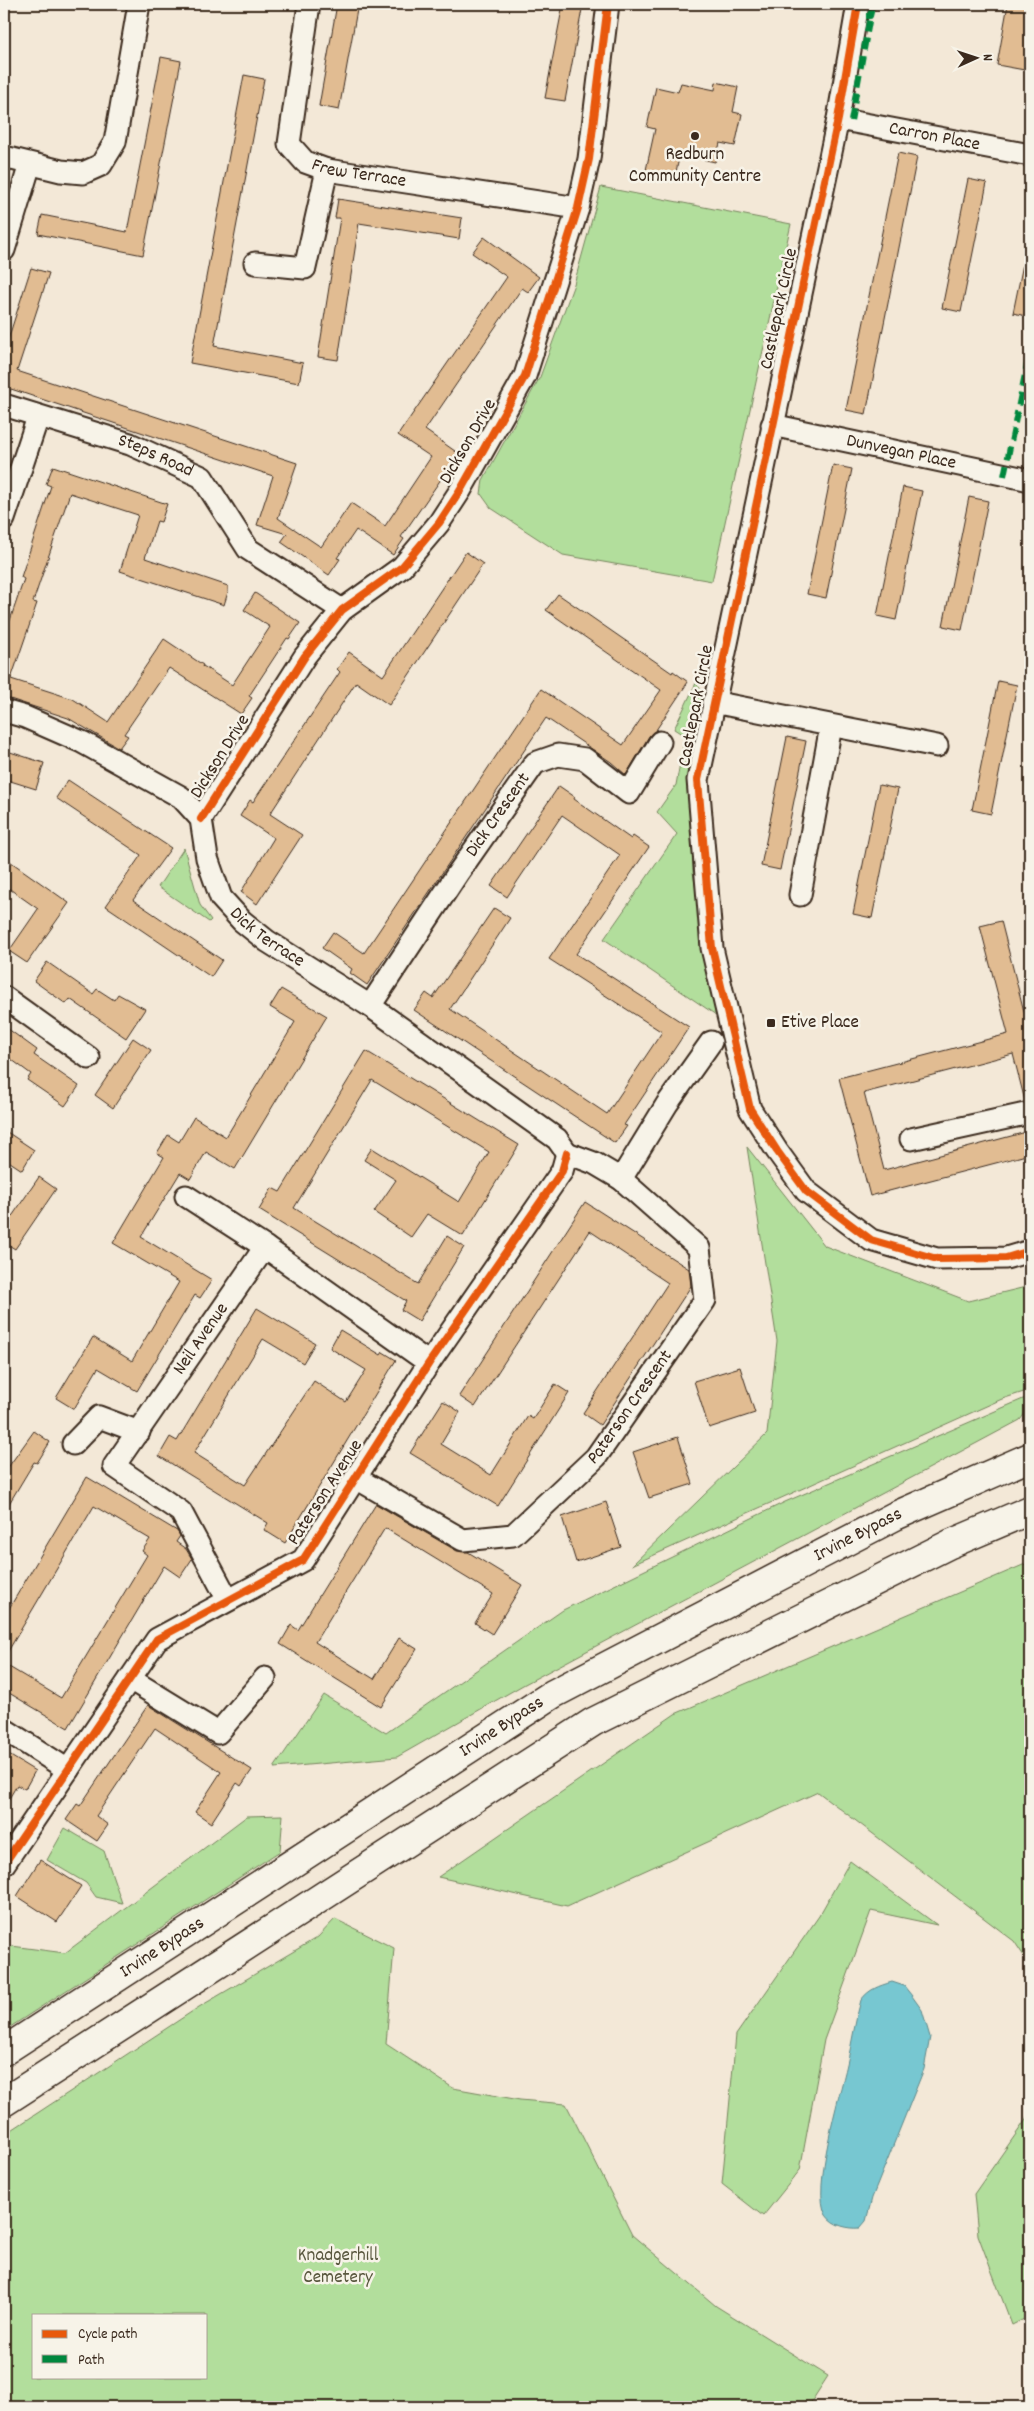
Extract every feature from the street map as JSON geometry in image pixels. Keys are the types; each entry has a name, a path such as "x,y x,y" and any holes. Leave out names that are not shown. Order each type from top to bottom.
{"highway":[{"name":"Irvine Bypass","path":"4,2051 553,1694 895,1516 1030,1457"},
{"path":"4,2102 593,1722 950,1544 1030,1510"}],"street":[{"path":"4,157 61,171 83,173 101,165 115,142 139,4"},
{"name":"Frew Terrace","path":"309,4 289,144 305,162 327,170 578,208"},
{"name":"Dickson Drive","path":"202,819 305,656 342,610 402,567 439,523 460,491 525,376 578,208 589,159 608,4"},
{"name":"Castlepark Circle","path":"858,4 838,119 698,780 712,948 750,1109 806,1191 870,1240 937,1259 1006,1258 1030,1251"},
{"name":"Carron Place","path":"838,119 1030,155"},
{"path":"4,250 30,164"},
{"path":"255,263 305,268 327,170"},
{"name":"Steps Road","path":"4,405 130,444 202,477 248,549 342,610"},
{"path":"4,519 38,417"},
{"name":"Dunvegan Place","path":"772,425 1030,480"},
{"path":"713,702 937,746"},
{"path":"4,711 26,717 82,742 180,797 202,819"},
{"path":"800,895 832,726"},
{"name":"Dick Crescent","path":"370,1006 458,872 535,762 558,755 585,759 628,793 660,742"},
{"name":"Dick Terrace","path":"202,819 207,858 221,898 242,921 267,941 370,1006 557,1139 567,1153"},
{"path":"4,997 89,1058"},
{"path":"621,1179 667,1104 711,1042"},
{"path":"911,1139 1030,1113"},
{"name":"Paterson Crescent","path":"356,1478 463,1540 513,1535 596,1457 705,1300 699,1248 621,1179 594,1163 567,1153"},
{"name":"Paterson Avenue","path":"4,1864 157,1639 304,1560 429,1363 562,1171 567,1153"},
{"path":"186,1196 265,1247 429,1363"},
{"name":"Neil Avenue","path":"228,1600 181,1512 114,1466 265,1247"},
{"path":"73,1444 99,1418 139,1432"},
{"path":"130,1679 218,1733 265,1678"},
{"path":"4,1729 68,1770"}],"green space":[{"path":"601,187 791,224 712,581 563,555 491,508 481,494 483,480 540,377 574,284"},
{"path":"696,683 707,698 688,767 693,872 716,1015 604,939 677,834 657,812 676,785 685,736 674,729"},
{"path":"184,848 200,905 211,920 209,922 158,887"},
{"path":"747,1147 825,1246 968,1301 1030,1286 1030,1390 1002,1399 632,1565 767,1434 777,1341"},
{"path":"1030,1396 1030,1407 1020,1420 523,1685 397,1757 274,1768 324,1695 386,1733 563,1610 785,1502"},
{"path":"1030,1562 1030,1965 1014,1941 818,1792 567,1906 438,1877 675,1714"},
{"path":"283,1815 280,1851 4,2031 4,1945 65,1953 247,1816"},
{"path":"65,1828 104,1851 122,1903 96,1897 86,1883 47,1860"},
{"path":"850,1861 937,1925 871,1911 824,2040 800,2170 763,2216 722,2184 736,2035 819,1916"},
{"name":"Knadgerhill Cemetery","path":"335,1919 394,1948 386,2044 453,2088 520,2100 566,2104 632,2235 716,2306 828,2376 808,2407 4,2407 4,2135 199,2007 318,1937"},
{"path":"1030,2114 1030,2316 1012,2325 978,2235 974,2194"}],"water":[{"path":"892,1982 904,1986 922,2010 930,2037 924,2069 872,2198 866,2221 860,2228 851,2228 833,2222 826,2215 822,2203 824,2164 861,2000 871,1991"}],"building":[{"path":"337,4 358,4 339,110 319,106"},
{"path":"563,4 583,4 565,101 545,98"},
{"path":"1008,4 1030,4 1030,71 997,65"},
{"path":"161,57 181,61 143,255 38,234 42,215 127,232"},
{"path":"244,75 264,79 214,346 303,363 299,383 190,363"},
{"name":"Redburn Community Centre","path":"716,82 738,87 733,112 742,114 735,146 720,143 715,162 680,154 675,176 646,170 655,129 647,127 656,87 678,92 681,83 715,90"},
{"path":"898,153 917,157 866,414 846,410"},
{"path":"968,179 987,183 961,312 942,308"},
{"path":"338,199 462,218 459,239 359,223 338,360 318,357 340,218 335,218"},
{"path":"484,237 539,277 528,292 522,288 425,430 462,456 452,471 448,469 401,537 404,539 393,555 356,530 337,558 340,559 329,575 281,542 287,534 257,525 273,476 11,389 9,394 4,393 4,352 31,268 49,273 17,371 297,463 278,518 321,547 351,503 385,526 431,457 398,435 507,277 472,253"},
{"path":"1023,264 1030,265 1030,317 1013,313"},
{"path":"833,465 852,469 826,598 807,594"},
{"path":"53,466 167,504 161,522 157,521 145,558 228,586 228,592 224,605 120,571 138,515 70,493 33,602 37,603 11,679 73,699 108,722 164,639 203,665 202,667 232,685 270,627 244,610 255,593 300,623 289,639 287,638 249,696 252,698 241,714 169,668 124,734 128,736 119,748 68,718 4,697 4,638 24,579 21,577 51,486 46,484"},
{"path":"903,487 922,491 896,620 877,616"},
{"path":"969,497 988,501 962,630 943,626"},
{"path":"466,552 483,564 389,705 356,682 270,814 302,835 257,904 241,892 274,838 240,816 250,800 253,802 340,672 337,669 349,652 383,676"},
{"path":"558,594 672,673 673,671 688,682 656,730 649,736 626,775 611,762 546,718 367,985 350,973 352,969 322,948 333,932 364,953 541,689 623,745 661,690 546,610"},
{"path":"998,681 1017,685 991,814 972,810"},
{"path":"787,737 806,741 780,870 761,866"},
{"path":"4,750 44,763 36,789 4,779"},
{"path":"68,780 171,848 133,900 222,960 211,977 106,906 141,855 56,798"},
{"path":"879,785 898,789 872,918 853,914"},
{"path":"559,786 575,797 574,799 631,839 633,836 649,847 576,954 689,1027 624,1125 627,1126 615,1143 414,1010 426,993 433,998 494,908 510,918 450,1009 607,1114 662,1032 549,959 620,855 562,815 507,897 491,886"},
{"path":"4,857 69,903 27,963 9,951 38,909 4,885"},
{"path":"1001,921 1030,1035 1030,1101 1025,1101 1013,1054 864,1093 884,1170 1030,1131 1030,1154 870,1196 839,1078 1008,1034 980,926"},
{"path":"47,962 93,994 97,989 114,1000 118,994 145,1009 126,1038 70,999 66,1004 34,981"},
{"path":"281,989 327,1016 235,1169 206,1152 190,1179 180,1173 141,1237 212,1280 200,1298 195,1295 137,1391 98,1368 74,1409 56,1398 93,1337 132,1361 179,1282 113,1243 164,1157 157,1153 168,1135 179,1142 194,1117 226,1137 295,1022 270,1007"},
{"path":"4,1026 37,1050 34,1055 79,1086 65,1106 27,1080 31,1074 4,1054"},
{"path":"133,1038 151,1050 113,1108 95,1095"},
{"path":"366,1051 519,1145 463,1236 427,1214 411,1237 374,1212 396,1180 364,1160 372,1148 459,1202 489,1152 372,1080 294,1208 418,1284 447,1236 464,1247 419,1321 401,1310 406,1301 259,1210 272,1188 280,1192"},
{"path":"4,1130 34,1150 22,1170 4,1158"},
{"path":"39,1177 56,1189 15,1249 4,1242 4,1228"},
{"path":"585,1202 689,1269 691,1286 600,1425 583,1413 668,1283 590,1231 475,1407 459,1396"},
{"path":"257,1308 315,1343 303,1363 263,1339 194,1453 245,1485 314,1381 346,1402 366,1370 330,1348 340,1330 381,1355 383,1352 396,1360 285,1543 264,1530 268,1523 159,1456 170,1437 177,1441"},
{"path":"740,1367 755,1413 709,1428 694,1381"},
{"path":"555,1384 569,1393 498,1506 410,1453 443,1401 460,1412 441,1444 491,1475 528,1416 533,1419"},
{"path":"34,1431 50,1442 37,1463 34,1462 4,1512 4,1473"},
{"path":"678,1437 693,1484 649,1498 633,1452"},
{"path":"87,1477 177,1531 180,1536 176,1542 186,1549 192,1559 180,1577 164,1566 68,1728 4,1690 4,1664 61,1698 147,1555 142,1551 150,1539 94,1506 4,1658 4,1617"},
{"path":"606,1502 621,1547 576,1562 562,1517"},
{"path":"376,1504 457,1551 468,1552 522,1585 492,1634 475,1623 493,1594 385,1528 315,1642 374,1679 399,1638 417,1649 381,1707 280,1644 291,1625 298,1630"},
{"path":"148,1705 252,1770 241,1786 237,1783 211,1823 195,1812 221,1772 155,1728 96,1816 108,1825 97,1841 66,1820 77,1804 80,1806"},
{"path":"4,1752 35,1771 25,1789 17,1785 4,1807"},
{"path":"40,1860 81,1886 57,1922 17,1896"}],"marked path":[{"path":"866,16 870,16 873,4"},
{"path":"851,121 870,16"},
{"path":"1004,476 1030,350"},
{"path":"1028,2407 1030,2400"}],"cycle path":[{"path":"201,819 305,656 342,610 402,567 439,523 460,491 525,376 578,208 589,159 608,4"},
{"path":"858,4 838,119 698,780 712,948 750,1109 806,1191 871,1240 937,1259 1006,1258 1030,1251"},
{"path":"4,1864 157,1639 303,1560 429,1363 562,1171 567,1153"}],"place":[{"name":"Redburn Community Centre","path":"695,136"},
{"name":"Etive Place","path":"771,1023"}]}
